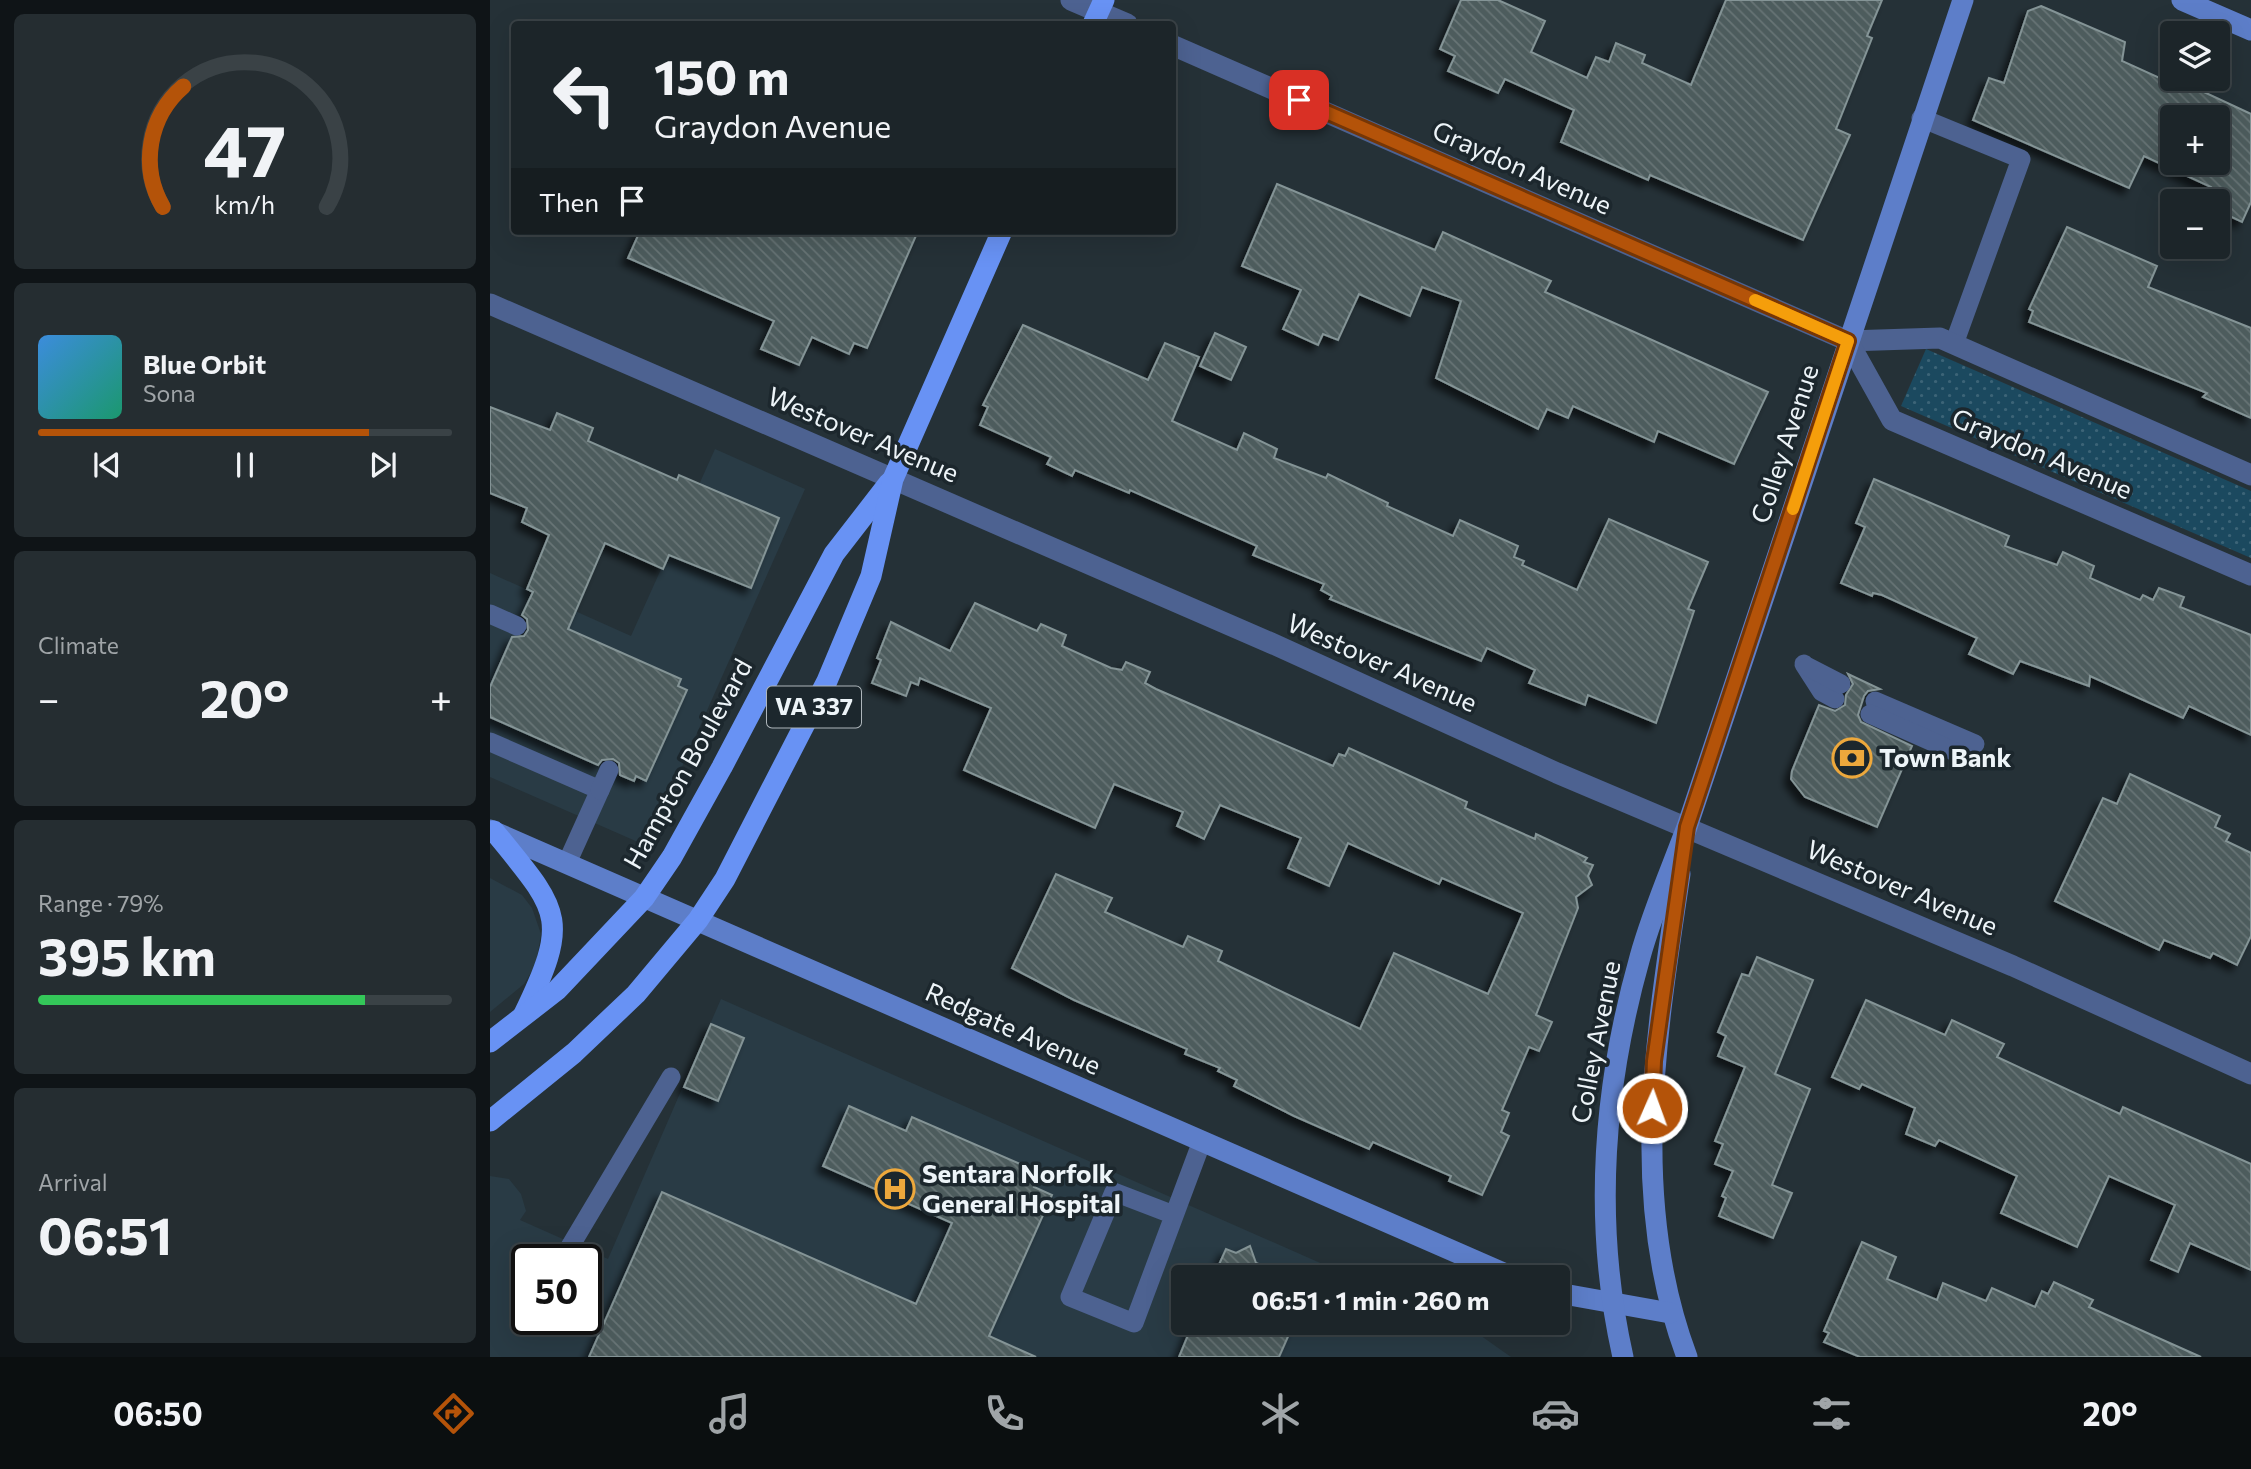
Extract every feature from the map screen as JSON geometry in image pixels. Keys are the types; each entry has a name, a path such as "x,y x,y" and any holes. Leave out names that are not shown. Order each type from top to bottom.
{"main road":[{"name":"Colley Avenue","path":"1623,1357 1611,1303 1604,1196 1606,1129 1615,1062 1640,956 1687,827 1921,118 1963,0"},
{"path":"2182,0 2251,30"},
{"name":"Hampton Boulevard","path":"490,1121 605,1025 636,994 698,919 725,879 827,681 871,576 893,479 1000,235"},
{"name":"Hampton Boulevard","path":"490,1042 557,990 645,898 672,857 716,778 834,554 893,479"},
{"name":"Colley Avenue","path":"1687,827 1654,1061 1650,1154 1657,1248 1670,1313 1687,1357"},
{"path":"492,830 538,885 553,924 547,965 521,1019"},
{"name":"Redgate Avenue","path":"492,830 1485,1265"},
{"path":"1570,1295 1670,1313"}],"street":[{"path":"1071,0 1119,21"},
{"name":"Graydon Avenue","path":"1176,47 1848,341 1940,338 2251,475"},
{"name":"Westover Avenue","path":"490,304 1271,643 1557,773 2013,966 2251,1074"},
{"name":"Graydon Avenue","path":"1848,341 1892,419 2251,575"}],"lane":[{"path":"1921,118 2021,159 1954,344"},
{"path":"490,614 517,626"},
{"path":"1804,664 1838,691"},
{"path":"1873,707 1973,751"},
{"path":"490,742 600,790"},
{"path":"567,863 609,770"},
{"path":"572,1244 671,1077"},
{"path":"1174,1215 1114,1192 1070,1297 1134,1323 1202,1141"}],"shaded area":[{"path":"1926,349 2251,491 2251,558 1901,406"},
{"path":"715,449 805,489 647,846 490,777 490,573 631,636"},
{"path":"490,878 522,895 532,908 541,934 536,964 524,984 490,1012"},
{"name":"Sentara Norfolk General Hospital","path":"721,999 1325,1265 1171,1265 1171,1335 1480,1335 1511,1357 490,1357 490,1176 509,1179 521,1194 526,1211 520,1220 574,1244 511,1244 511,1335 602,1335 602,1256 608,1259"}],"building":[{"path":"1461,0 1498,0 1545,21 1531,52 1587,78 1596,57 1609,62 1616,43 1645,55 1642,63 1691,85 1726,0 1882,0 1867,36 1872,38 1836,129 1850,135 1803,240 1650,175 1648,180 1561,142 1574,110 1505,79 1498,93 1448,71 1455,56 1440,49"},
{"path":"2041,6 2125,42 2122,61 2160,78 2160,91 2202,91 2251,114 2251,202 2242,222 2230,216 2230,189 2210,189 2211,187 2185,175 2230,175 2230,105 2160,105 2160,163 2144,156 2129,188 1973,120 1989,78 2004,83 2028,11"},
{"path":"1277,184 1435,250 1443,232 1551,281 1545,292 1768,392 1734,464 1658,431 1654,442 1573,406 1568,418 1547,409 1538,429 1436,378 1461,301 1422,287 1410,316 1359,294 1338,340 1323,334 1318,345 1283,329 1301,290 1242,266"},
{"path":"2067,227 2157,266 2148,287 2251,328 2251,418 2203,397 2207,393 2029,322 2033,311 2029,309"},
{"path":"638,235 916,235 867,348 854,343 849,354 812,337 799,365 761,349 774,321 628,258"},
{"path":"1023,325 1148,380 1165,343 1199,357 1172,421 1237,450 1244,433 1277,449 1274,458 1326,478 1328,474 1388,503 1387,506 1453,536 1460,520 1518,546 1514,557 1524,561 1522,565 1577,590 1609,519 1708,562 1688,609 1694,611 1656,723 1588,695 1585,705 1529,683 1535,670 1487,648 1481,661 1330,599 1332,596 1321,590 1324,584 1253,555 1257,546 1130,490 1129,493 1075,470 1072,476 1047,464 1051,457 980,425 988,407 983,405"},
{"path":"1215,333 1246,347 1231,380 1200,366"},
{"path":"490,407 550,430 557,413 593,428 588,441 677,480 679,475 779,518 751,588 669,555 663,569 605,543 568,629 681,679 678,686 687,690 646,781 636,776 634,781 620,775 619,763 613,759 602,760 598,765 490,717 490,687 512,637 524,636 528,630 527,619 522,615 533,592 527,589 549,535 522,522 527,508 490,493"},
{"path":"1874,479 2009,536 2005,546 2057,565 2063,552 2094,566 2090,578 2140,600 2143,595 2153,600 2159,588 2184,597 2180,607 2251,635 2251,735 2189,706 2183,718 2090,676 2089,686 2020,661 2013,674 1969,654 1977,638 1882,595 1873,593 1872,596 1841,583 1865,527 1856,523"},
{"path":"975,603 1037,631 1041,624 1066,635 1062,646 1111,668 1122,670 1126,662 1150,672 1145,683 1156,689 1333,766 1339,754 1345,756 1349,748 1467,802 1465,808 1535,839 1536,834 1587,858 1584,862 1593,865 1588,876 1592,885 1576,897 1578,908 1536,1015 1552,1022 1539,1051 1529,1047 1502,1110 1509,1113 1501,1132 1509,1136 1482,1195 1449,1181 1451,1176 1373,1142 1369,1149 1294,1116 1234,1086 1237,1080 1218,1071 1220,1068 1185,1054 1187,1049 1074,1000 1012,968 1056,874 1112,898 1105,912 1183,947 1188,936 1222,951 1218,961 1360,1029 1394,953 1488,994 1523,913 1442,878 1439,884 1348,843 1329,886 1288,868 1301,838 1220,805 1204,839 1177,826 1183,812 1114,784 1095,828 964,770 991,708 920,678 918,685 911,682 906,696 872,683 881,660 877,658 891,622 950,651"},
{"name":"Town Bank","path":"1848,674 1880,689 1868,691 1864,696 1858,715 1861,722 1912,746 1877,827 1805,797 1791,779 1819,705 1835,711 1845,705 1846,695 1853,684"},
{"path":"2130,774 2220,816 2215,827 2230,834 2226,841 2251,853 2251,936 2237,965 2213,953 2210,958 2164,940 2159,950 2055,901 2103,798 2117,804"},
{"path":"1757,957 1813,980 1775,1074 1810,1089 1772,1185 1792,1193 1773,1238 1719,1216 1726,1198 1722,1196 1733,1171 1715,1164 1723,1144 1715,1141 1745,1067 1718,1056 1726,1036 1718,1032 1742,974 1749,976"},
{"path":"1866,1000 1945,1035 1952,1020 2004,1044 1997,1057 2120,1114 2123,1107 2251,1164 2251,1270 2190,1243 2178,1272 2151,1260 2175,1205 2109,1176 2077,1247 2001,1213 2017,1176 1939,1140 1935,1146 1906,1134 1915,1108 1862,1084 1859,1089 1832,1077"},
{"path":"711,1024 744,1038 718,1101 684,1087"},
{"path":"849,1106 906,1131 912,1117 1041,1173 1034,1187 1052,1195 989,1336 1036,1357 589,1357 599,1335 602,1335 602,1328 662,1192 916,1304 952,1223 823,1166"},
{"path":"1862,1242 1896,1257 1887,1279 1937,1300 1943,1283 1986,1301 1992,1288 2035,1307 2042,1291 2048,1294 2054,1282 2093,1300 2089,1307 2201,1357 1860,1357 1824,1342 1829,1333 1824,1331"},
{"path":"1250,1246 1256,1263 1261,1265 1219,1265 1226,1249 1236,1253"},
{"path":"1188,1335 1289,1335 1279,1357 1179,1357"}],"slow traffic":[{"path":"1755,300 1848,341 1793,509"}],"place":[{"name":"Town Bank","path":"1852,758"},
{"name":"Sentara Norfolk General Hospital","path":"895,1189"}],"route":[{"path":"1299,100 1848,341 1687,827 1654,1061 1652,1108"}]}
